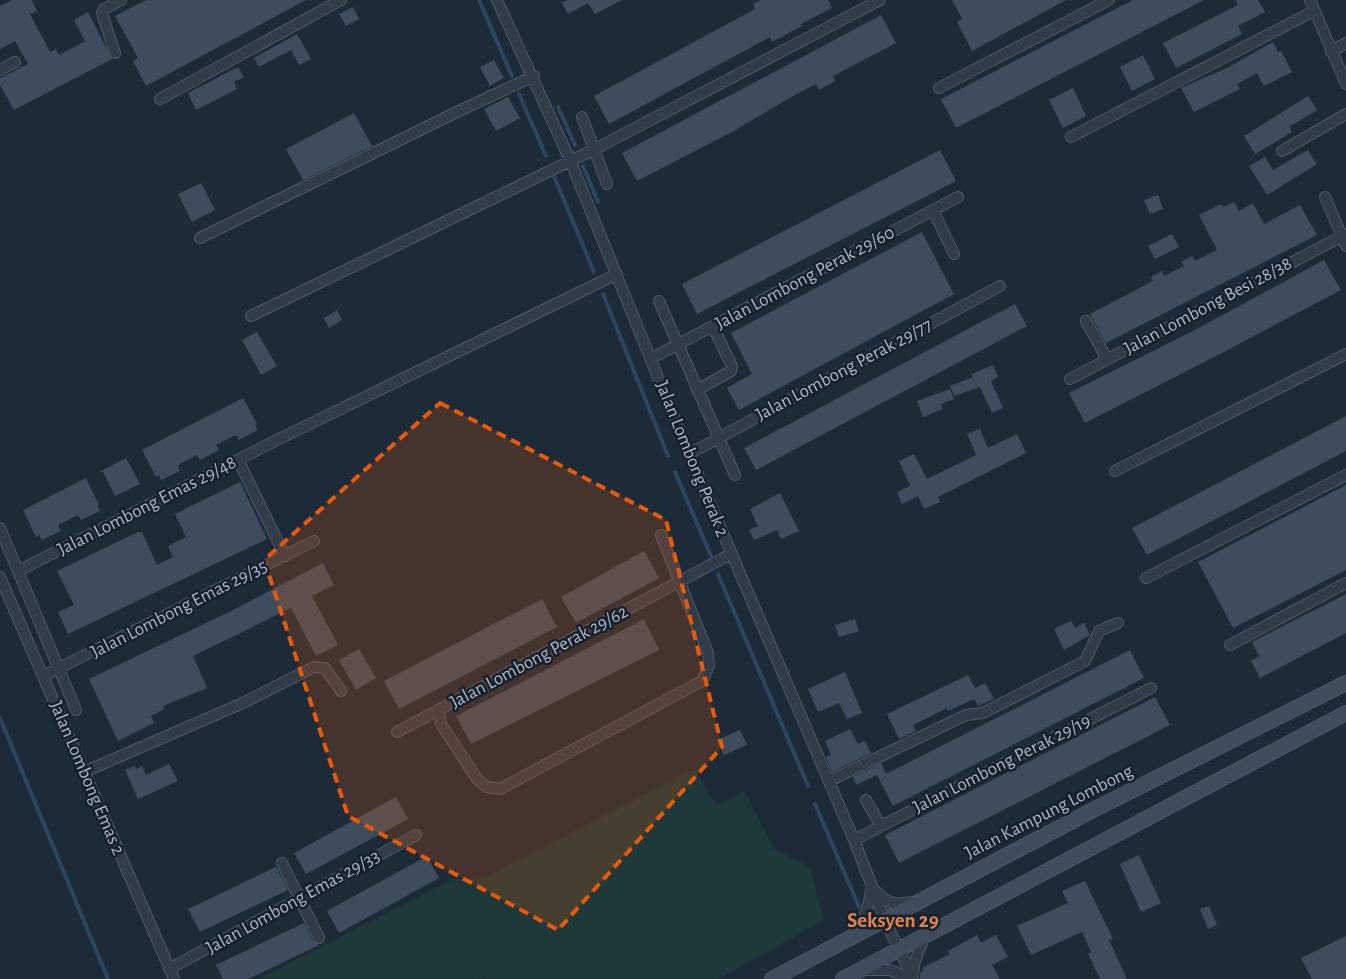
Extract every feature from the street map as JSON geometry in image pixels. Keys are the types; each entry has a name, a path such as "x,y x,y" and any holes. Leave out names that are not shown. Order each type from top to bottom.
{"street":[{"path":"115,53 102,13 104,9 120,0"},
{"path":"160,99 341,0"},
{"name":"Jalan Lombong Perak 2","path":"497,0 534,76 570,160 652,358 689,454 854,840 885,920 912,979"},
{"path":"250,316 594,149 880,0"},
{"path":"939,88 1109,0"},
{"path":"1310,0 1346,84"},
{"path":"1071,137 1314,11"},
{"path":"1331,52 1346,43"},
{"path":"0,70 15,62"},
{"path":"200,238 534,76"},
{"path":"1282,150 1346,114"},
{"path":"582,118 607,184"},
{"name":"Jalan Lombong Perak 29/60","path":"652,358 958,197"},
{"path":"1325,197 1345,239"},
{"path":"933,210 954,254"},
{"name":"Jalan Lombong Besi 28/38","path":"1070,379 1345,239"},
{"name":"Jalan Lombong Emas 29/48","path":"18,572 275,441 617,274"},
{"name":"Jalan Lombong Perak 29/77","path":"689,454 1000,286"},
{"path":"659,302 735,475"},
{"path":"1086,321 1106,360"},
{"path":"697,390 731,370 732,366 713,327"},
{"path":"1115,471 1346,354"},
{"path":"238,460 285,556"},
{"path":"1146,578 1346,475"},
{"path":"0,528 76,710"},
{"path":"439,710 441,724 477,779 487,787 500,789 702,681 709,666 708,653 661,535"},
{"name":"Jalan Lombong Emas 29/35","path":"43,676 314,541"},
{"name":"Jalan Lombong Perak 29/62","path":"397,732 731,554"},
{"name":"Jalan Lombong Emas 2","path":"0,577 174,979"},
{"path":"1230,645 1346,583"},
{"path":"829,781 966,716 983,713 1085,661 1099,631 1118,623"},
{"path":"84,772 245,702 314,667 325,668 341,691"},
{"name":"Jalan Kampung Lombong","path":"772,979 1097,808 1346,683"},
{"name":"Jalan Lombong Perak 29/19","path":"854,840 1151,688"},
{"path":"843,979 1346,714"},
{"path":"866,800 881,826"},
{"name":"Jalan Lombong Emas 29/33","path":"169,969 416,835"},
{"path":"282,864 319,938"},
{"path":"871,885 885,900 893,904 920,901"},
{"path":"850,937 865,918 870,906 871,885"},
{"path":"860,970 890,970 912,979 914,961 925,935"}],"highlighted area":[{"path":"440,403 666,520 722,747 558,930 348,816 264,560"}],"green space":[{"path":"695,769 716,806 744,791 774,849 810,867 824,920 719,979 486,979 483,977 479,979 258,979 453,879 482,879"}],"building":[{"path":"12,0 32,0 37,11 30,14 50,52 56,49 59,55 85,41 74,20 88,12 112,59 14,110 0,85 0,78 28,64 15,41 0,49 0,6"},
{"path":"146,0 306,0 146,86 133,61 138,58 115,16"},
{"path":"568,0 622,0 595,14 588,3 568,14 562,3"},
{"path":"761,0 828,0 832,8 772,42 770,37 609,124 594,96 755,9 753,4"},
{"path":"952,0 1066,0 972,51 957,22 962,19"},
{"path":"1133,0 1204,0 956,128 941,99"},
{"path":"1235,0 1258,0 1265,12 1238,26 1242,34 1176,68 1163,43 1238,5"},
{"path":"353,7 359,19 346,26 339,14"},
{"path":"881,15 896,43 833,76 835,81 819,90 816,84 732,132 637,181 622,153"},
{"path":"297,34 311,59 299,65 291,50 259,67 254,58"},
{"path":"1273,42 1278,52 1281,51 1292,72 1264,86 1257,73 1237,84 1240,89 1194,112 1181,88 1229,67"},
{"path":"1143,55 1155,79 1132,91 1120,67"},
{"path":"494,60 504,78 490,86 480,67"},
{"path":"238,67 244,77 234,82 237,89 196,110 188,93"},
{"path":"1073,88 1086,116 1063,128 1049,100"},
{"path":"1308,96 1317,110 1289,127 1292,132 1255,154 1244,136"},
{"path":"508,97 520,118 496,131 484,109"},
{"path":"354,113 372,146 303,180 286,149"},
{"path":"940,150 956,181 697,314 682,284"},
{"path":"1308,150 1317,164 1267,195 1249,166 1265,157 1273,170"},
{"path":"201,183 215,210 192,222 178,194"},
{"path":"1158,195 1163,209 1150,214 1144,200"},
{"path":"1234,202 1239,211 1253,203 1264,224 1300,205 1317,235 1106,343 1090,314 1153,281 1151,277 1162,271 1164,276 1184,266 1181,262 1192,256 1195,261 1217,250 1199,215 1221,204 1223,207"},
{"path":"922,232 954,294 739,410 727,388 752,374 731,333"},
{"path":"1172,234 1179,247 1155,259 1148,246"},
{"path":"1324,260 1341,290 1085,423 1069,393 1193,331"},
{"path":"1015,304 1027,326 756,470 744,448"},
{"path":"337,310 342,320 329,328 324,318"},
{"path":"257,332 277,366 261,375 242,340"},
{"path":"993,365 998,377 991,381 1003,408 992,413 980,387 954,396 950,386 973,377 972,374"},
{"path":"950,389 954,399 941,404 943,409 923,417 917,401"},
{"path":"243,398 257,424 255,425 258,430 239,440 236,435 216,445 219,450 200,460 197,455 180,464 178,466 180,471 161,480 159,475 156,477 142,450"},
{"path":"1346,416 1346,451 1147,555 1132,528"},
{"path":"980,429 988,448 1017,434 1026,453 938,497 940,502 924,509 918,496 902,504 897,492 910,486 899,461 914,454 927,479 976,455 967,434"},
{"path":"126,458 140,484 115,496 103,472 99,472"},
{"path":"86,478 100,511 81,520 78,515 60,524 58,526 61,531 42,540 39,535 36,537 23,510"},
{"path":"240,482 267,539 68,634 58,612 74,605 57,571 138,532 142,532 157,565 173,557 168,546 186,537 175,514"},
{"path":"1346,485 1346,570 1233,628 1198,562"},
{"path":"780,493 799,531 781,539 777,530 754,540 749,530 758,526 750,509"},
{"path":"644,551 659,578 576,623 561,597"},
{"path":"323,563 334,585 312,596 338,645 316,656 291,608 193,656 207,688 163,706 164,709 151,716 154,723 118,741 89,679 229,612"},
{"path":"1346,594 1346,633 1260,678 1251,661 1259,656 1252,642"},
{"path":"542,599 557,627 399,709 384,681"},
{"path":"644,619 659,650 471,744 456,716"},
{"path":"855,619 859,631 839,637 835,625"},
{"path":"1071,621 1075,628 1084,623 1090,635 1064,650 1054,629"},
{"path":"359,649 376,678 356,690 339,660"},
{"path":"1130,650 1144,678 893,806 877,775 856,785 853,777 881,763 886,774"},
{"path":"845,672 862,713 847,719 839,703 818,712 808,689"},
{"path":"968,675 975,688 985,683 994,699 978,706 974,699 948,711 947,708 913,725 916,731 899,739 887,714"},
{"path":"1155,697 1170,725 899,863 885,835"},
{"path":"850,729 858,744 865,741 871,753 832,772 826,757 831,755 825,741"},
{"path":"740,730 747,745 724,755 717,740"},
{"path":"169,764 178,781 138,799 125,770 135,766 136,769 142,766 146,775"},
{"path":"396,797 408,819 306,874 294,853"},
{"path":"1139,855 1161,903 1141,912 1120,864"},
{"path":"427,856 439,878 339,933 327,911"},
{"path":"276,867 288,890 200,932 188,909"},
{"path":"1085,881 1113,939 1109,940 1127,979 1100,979 1088,954 1091,952 1082,932 1031,955 1017,926 1068,903 1062,891"},
{"path":"1209,906 1217,925 1208,929 1200,909"},
{"path":"304,923 313,941 319,945 248,979 223,979 216,965"},
{"path":"977,935 981,943 996,935 1008,957 992,965 1000,979 920,979 920,973 923,971 922,968 950,954 948,951"},
{"path":"1346,936 1346,979 1312,979 1301,958"}],"waterway":[{"path":"479,0 512,76"},
{"path":"519,94 546,156"},
{"path":"558,107 575,145"},
{"path":"583,166 598,202"},
{"path":"553,174 594,272"},
{"path":"603,294 668,456"},
{"path":"675,472 711,556"},
{"path":"718,574 808,786"},
{"path":"0,718 108,979"},
{"path":"815,804 859,907"}],"district":[{"name":"Seksyen 29","path":"893,920"}]}
